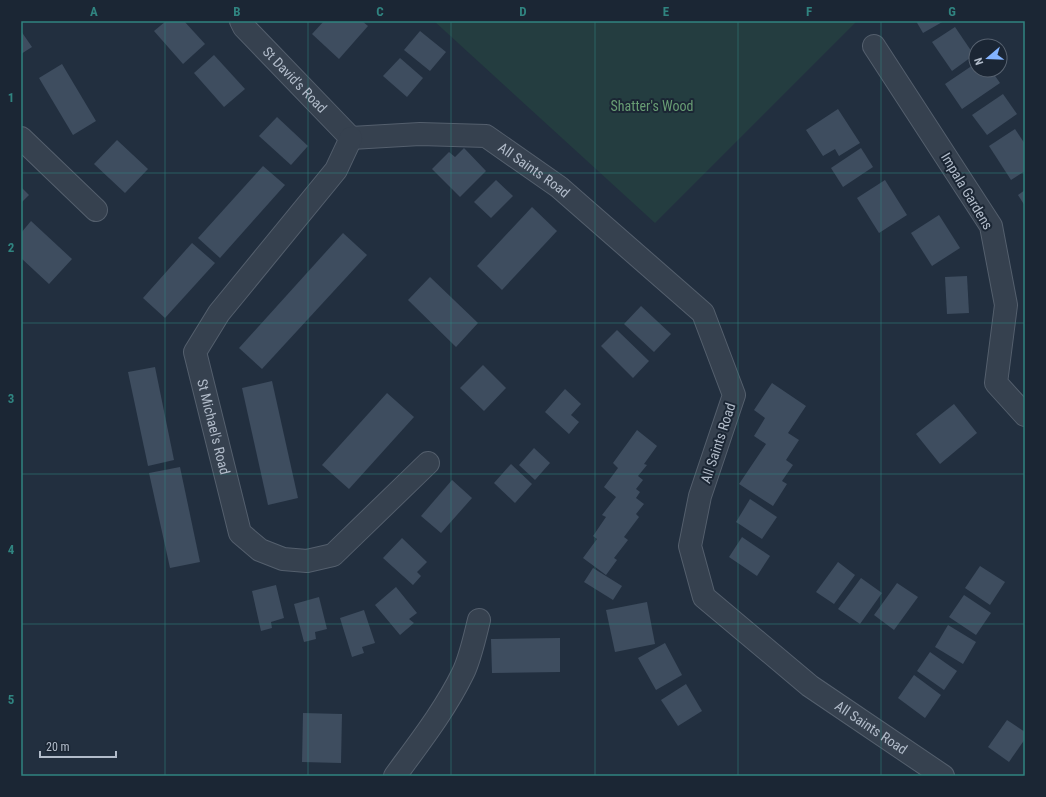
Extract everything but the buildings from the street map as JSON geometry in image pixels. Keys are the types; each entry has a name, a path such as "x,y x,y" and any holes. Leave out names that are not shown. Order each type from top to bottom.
{"street":[{"name":"St David's Road","path":"241,21 244,27 350,138"},
{"name":"Impala Gardens","path":"874,46 991,226 1006,305 996,383 1025,415"},
{"name":"All Saints Road","path":"350,138 420,134 486,136 560,187 703,313 734,395 700,496 690,546 704,597 810,686 943,776"},
{"path":"21,138 96,210"},
{"name":"St Michael's Road","path":"350,138 336,170 219,313 195,352 240,533 260,550 283,559 307,561 333,556 428,463"},
{"path":"395,776 445,705 464,672 479,620"}],"green space":[{"name":"Shatter's Wood","path":"434,21 857,21 655,223"}]}
